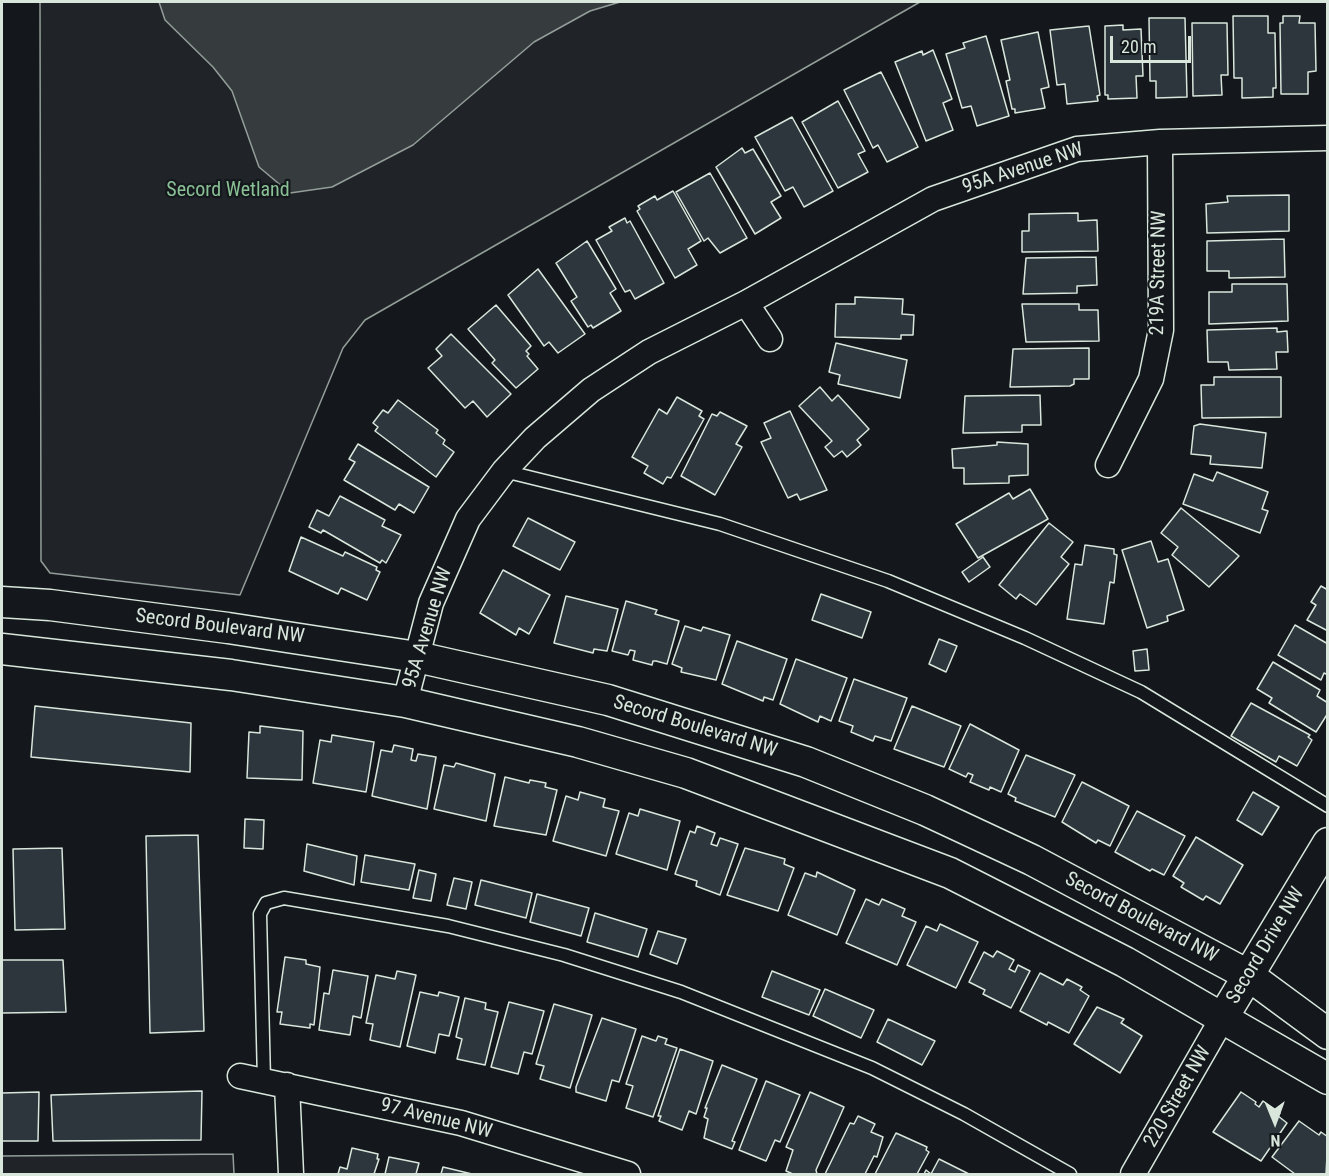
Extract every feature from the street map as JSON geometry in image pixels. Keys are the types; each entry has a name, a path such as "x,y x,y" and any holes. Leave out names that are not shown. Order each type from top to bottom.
{"street":[{"name":"95A Avenue NW","path":"405,702 431,603 468,519 504,471 535,438 591,390 649,352 746,303 933,199 1077,149 1160,142 1328,138"},
{"name":"219A Street NW","path":"1108,465 1151,379 1161,330 1160,142"},
{"path":"746,303 770,339"},
{"name":"Secord Boulevard NW","path":"2,602 228,628 417,657 608,700 806,762 925,810 1032,860 1248,975 1328,1034"},
{"path":"2,650 231,675 405,702 589,745 686,773 787,809 950,873 1125,962 1328,1079"},
{"name":"Secord Drive NW","path":"1222,1019 1328,843"},
{"name":"220 Street NW","path":"1133,1174 1222,1019"},
{"name":"97 Avenue NW","path":"240,1076 461,1123 628,1174"},
{"path":"276,1083 291,1174"}],"lane":[{"path":"504,471 720,524 888,581 1025,638 1141,692 1328,806"},
{"path":"276,1083 260,914 266,903 284,898 448,926 564,955 681,992 872,1068 964,1114 1070,1174"}],"green space":[{"name":"Secord Wetland","path":"40,2 920,2 365,320 343,348 240,595 50,573 41,561"},
{"path":"233,1154 234,1174 2,1174 2,1156"}],"shaded area":[{"path":"159,2 620,2 590,11 534,42 413,145 332,187 290,193 259,167 232,91 213,67 165,20"}],"building":[{"path":"1233,16 1268,16 1268,33 1275,33 1276,88 1273,88 1273,97 1242,98 1242,78 1234,78"},
{"path":"1283,16 1300,16 1299,23 1315,23 1316,71 1308,72 1308,94 1281,94 1280,23 1283,23"},
{"path":"1149,18 1185,18 1187,97 1156,98 1156,81 1150,81"},
{"path":"1192,23 1227,23 1228,75 1221,75 1222,95 1193,96"},
{"path":"1123,25 1123,30 1141,29 1143,76 1136,76 1137,98 1108,99 1108,95 1105,95 1105,26"},
{"path":"1089,26 1100,95 1097,96 1098,101 1067,104 1065,84 1057,85 1050,30"},
{"path":"1038,32 1049,87 1041,89 1045,108 1015,113 1015,109 1012,109 1006,81 1010,80 1001,40"},
{"path":"986,36 1009,116 977,126 971,106 962,108 946,54 965,48 963,43"},
{"path":"933,50 952,99 943,103 953,130 926,141 895,62 922,51 923,55"},
{"path":"881,72 918,147 887,162 878,145 873,148 844,90"},
{"path":"838,101 865,151 858,154 868,172 838,188 802,122"},
{"path":"792,117 833,191 804,207 793,187 785,191 755,137"},
{"path":"742,148 745,153 753,149 781,196 771,202 781,218 755,234 716,167"},
{"path":"710,173 747,238 720,253 708,238 704,241 676,192"},
{"path":"673,191 701,241 688,249 697,265 675,278 637,211 640,209 638,206 655,196 657,200"},
{"path":"1289,195 1289,231 1207,233 1206,204 1228,202 1227,196"},
{"path":"1078,213 1078,221 1097,220 1098,251 1022,252 1022,231 1029,231 1029,214"},
{"path":"625,218 627,223 630,221 664,283 635,299 630,290 625,292 596,240 612,231 609,227"},
{"path":"1284,239 1285,277 1229,278 1229,271 1207,271 1207,241"},
{"path":"587,241 616,289 610,293 621,311 593,328 591,325 588,327 571,301 577,297 556,263"},
{"path":"1096,257 1097,285 1077,286 1077,293 1023,294 1026,258"},
{"path":"538,269 585,334 558,353 549,342 544,346 508,295"},
{"path":"1232,284 1287,284 1288,321 1209,324 1209,292 1232,292"},
{"path":"855,297 903,299 902,314 914,315 913,335 901,335 901,339 835,337 836,304 855,304"},
{"path":"1022,304 1079,304 1079,310 1098,310 1099,341 1026,342"},
{"path":"496,305 531,346 526,351 529,354 527,356 538,369 516,388 492,363 495,360 468,329"},
{"path":"1277,328 1277,332 1287,331 1288,352 1276,352 1277,369 1229,370 1228,362 1208,362 1207,330"},
{"path":"451,334 511,394 487,417 473,401 465,408 428,368 442,356 436,349"},
{"path":"836,343 907,360 900,398 838,384 840,375 829,372"},
{"path":"1089,348 1089,379 1074,379 1074,384 1070,386 1010,387 1013,349"},
{"path":"1214,377 1281,377 1281,417 1202,418 1201,385 1214,385"},
{"path":"820,387 832,401 838,395 869,429 857,440 861,445 847,457 842,451 834,457 825,447 832,441 799,406"},
{"path":"1040,395 1041,425 1022,425 1022,432 963,433 965,396"},
{"path":"677,397 702,411 699,416 704,419 671,478 667,477 663,484 644,473 648,466 632,457 659,409 667,414"},
{"path":"398,400 438,430 436,433 445,440 443,444 454,452 436,477 375,431 378,427 373,423 383,410 388,413"},
{"path":"790,411 827,490 800,500 797,494 788,498 761,442 771,438 764,423"},
{"path":"720,412 747,426 736,444 742,447 715,495 681,476 712,414 717,416"},
{"path":"1200,424 1266,433 1262,468 1210,464 1211,456 1191,454 1194,426"},
{"path":"997,442 1028,444 1028,475 1009,476 1009,483 964,484 964,468 953,468 952,449 997,445"},
{"path":"358,444 429,487 414,513 399,504 395,510 344,480 355,462 349,459"},
{"path":"1217,472 1268,492 1262,509 1268,511 1260,533 1183,504 1194,474 1213,481"},
{"path":"1030,489 1048,519 978,558 956,524 1009,493 1013,499"},
{"path":"340,496 385,520 382,526 401,535 386,563 382,560 380,563 323,530 321,533 309,527 317,510 329,516"},
{"path":"1181,508 1239,556 1209,587 1172,555 1178,547 1161,533"},
{"path":"528,518 575,542 560,570 513,546"},
{"path":"1049,523 1073,542 1061,557 1069,564 1036,605 1020,594 1016,599 999,585"},
{"path":"301,537 343,556 345,552 377,567 376,570 380,572 367,600 341,588 338,594 289,571"},
{"path":"1151,541 1158,562 1168,559 1184,610 1167,616 1168,621 1147,628 1122,550"},
{"path":"1085,545 1114,549 1114,554 1117,555 1114,583 1110,582 1104,624 1067,619 1075,564 1082,565"},
{"path":"983,557 990,567 969,582 962,572"},
{"path":"503,570 550,595 529,634 519,628 516,635 480,613"},
{"path":"1321,586 1328,590 1328,631 1307,620 1316,605 1311,602"},
{"path":"821,594 871,612 862,638 812,620"},
{"path":"566,596 618,609 607,651 594,649 593,653 554,643"},
{"path":"626,601 657,610 655,614 679,621 667,664 653,661 652,665 633,660 635,651 630,650 628,655 612,651"},
{"path":"1295,625 1328,644 1328,675 1324,673 1321,680 1278,655"},
{"path":"685,626 701,631 703,627 730,635 716,680 681,672 682,668 672,664"},
{"path":"939,639 957,646 946,672 929,664"},
{"path":"737,641 787,659 773,700 764,697 763,701 722,684"},
{"path":"1147,649 1149,670 1135,671 1133,651"},
{"path":"796,659 847,678 831,721 820,716 818,722 780,704"},
{"path":"1273,662 1320,690 1317,696 1328,703 1328,713 1316,732 1269,703 1272,698 1257,689"},
{"path":"854,679 907,698 891,741 875,736 873,741 851,732 853,726 839,721"},
{"path":"1251,703 1310,735 1308,737 1312,740 1297,766 1279,756 1276,762 1231,736"},
{"path":"35,706 191,723 190,772 31,757"},
{"path":"912,706 961,726 944,767 894,749"},
{"path":"970,724 1019,750 1001,792 970,782 973,775 968,773 966,777 949,769"},
{"path":"260,726 303,731 302,780 247,778 249,732 260,733"},
{"path":"332,735 374,742 366,792 313,783 320,740 331,742"},
{"path":"394,745 413,749 411,760 416,761 418,754 436,757 427,809 372,796 381,750 392,752"},
{"path":"1026,755 1075,775 1055,817 1015,801 1016,798 1008,794"},
{"path":"456,763 495,774 486,821 434,809 444,765 454,767"},
{"path":"505,777 529,783 530,780 546,783 545,787 557,790 546,835 494,826"},
{"path":"1082,782 1129,806 1110,846 1098,840 1096,843 1062,822"},
{"path":"580,792 605,799 603,807 619,811 606,856 553,841 566,796 578,800"},
{"path":"1253,792 1279,807 1262,835 1237,820"},
{"path":"640,809 680,821 667,870 616,854 629,813 638,816"},
{"path":"1137,811 1185,836 1164,875 1152,869 1150,871 1115,852"},
{"path":"245,819 264,820 263,849 244,848"},
{"path":"697,826 715,833 711,844 717,846 720,838 738,844 720,895 696,886 697,881 675,874 690,831 695,833"},
{"path":"198,835 204,1031 150,1033 146,836"},
{"path":"1196,837 1243,865 1220,904 1206,896 1203,900 1181,887 1184,883 1173,876"},
{"path":"307,844 357,856 354,885 304,871"},
{"path":"62,848 65,929 15,930 13,849"},
{"path":"745,848 785,859 784,864 794,868 778,911 727,895"},
{"path":"365,855 415,864 409,890 361,882"},
{"path":"419,870 436,874 431,901 413,898"},
{"path":"817,872 855,890 837,935 788,915 805,873 816,877"},
{"path":"454,878 472,882 466,909 447,905"},
{"path":"481,880 532,893 526,918 475,905"},
{"path":"537,894 589,908 581,936 530,922"},
{"path":"866,899 879,905 882,899 905,909 902,916 916,922 897,965 846,943"},
{"path":"595,913 647,929 638,957 587,942"},
{"path":"940,924 978,942 956,988 907,965 926,926 937,931"},
{"path":"658,931 686,939 677,964 650,954"},
{"path":"997,951 1014,960 1009,969 1015,972 1018,965 1030,971 1011,1008 983,994 985,990 969,982 984,952 993,957"},
{"path":"285,957 306,960 306,964 320,967 314,1025 310,1024 310,1028 280,1024 282,1012 277,1012"},
{"path":"2,960 63,960 66,1012 2,1013"},
{"path":"333,970 368,976 361,1018 353,1016 350,1035 319,1030 324,993 329,994"},
{"path":"397,971 416,975 400,1047 370,1040 373,1024 366,1023 376,975 395,979"},
{"path":"772,971 820,990 809,1015 762,997"},
{"path":"1040,973 1063,985 1067,979 1082,987 1080,990 1089,996 1069,1033 1020,1011"},
{"path":"825,989 874,1010 861,1038 813,1016"},
{"path":"420,992 438,996 439,992 459,997 449,1036 439,1034 435,1053 407,1046"},
{"path":"465,998 486,1003 485,1009 498,1012 485,1065 457,1059 462,1039 456,1037"},
{"path":"509,1002 544,1011 532,1054 524,1052 518,1074 491,1067"},
{"path":"554,1004 592,1015 570,1088 540,1079 544,1066 536,1064"},
{"path":"1097,1007 1124,1019 1121,1023 1142,1036 1120,1073 1074,1044"},
{"path":"602,1018 636,1029 619,1082 612,1080 606,1101 576,1092"},
{"path":"888,1019 935,1041 922,1065 877,1042"},
{"path":"642,1036 656,1041 658,1036 667,1039 665,1044 677,1048 653,1117 626,1108 633,1086 626,1084"},
{"path":"680,1049 713,1061 696,1114 689,1111 682,1130 659,1121 661,1116 658,1116"},
{"path":"722,1065 757,1079 732,1141 735,1142 732,1149 704,1138 708,1119 704,1117 707,1108 705,1108"},
{"path":"766,1081 800,1095 780,1142 775,1140 766,1161 739,1150"},
{"path":"202,1091 201,1140 53,1141 51,1095"},
{"path":"39,1092 38,1141 2,1141 2,1093"},
{"path":"810,1092 844,1107 816,1170 817,1174 793,1174 786,1171 793,1150 786,1147"},
{"path":"1241,1092 1256,1102 1255,1104 1259,1107 1263,1101 1280,1113 1278,1116 1287,1123 1261,1161 1213,1132"},
{"path":"858,1116 875,1124 871,1132 883,1137 877,1157 874,1156 865,1174 825,1174 850,1123 854,1124"},
{"path":"1299,1121 1319,1135 1321,1132 1328,1137 1326,1174 1295,1174 1272,1157"},
{"path":"896,1133 927,1147 926,1150 929,1152 917,1174 875,1174"},
{"path":"352,1148 378,1154 377,1159 379,1159 374,1174 338,1174 340,1167 347,1169"},
{"path":"389,1157 419,1163 416,1174 385,1174"},
{"path":"939,1159 969,1174 931,1174"},
{"path":"443,1167 472,1174 441,1174"}]}
